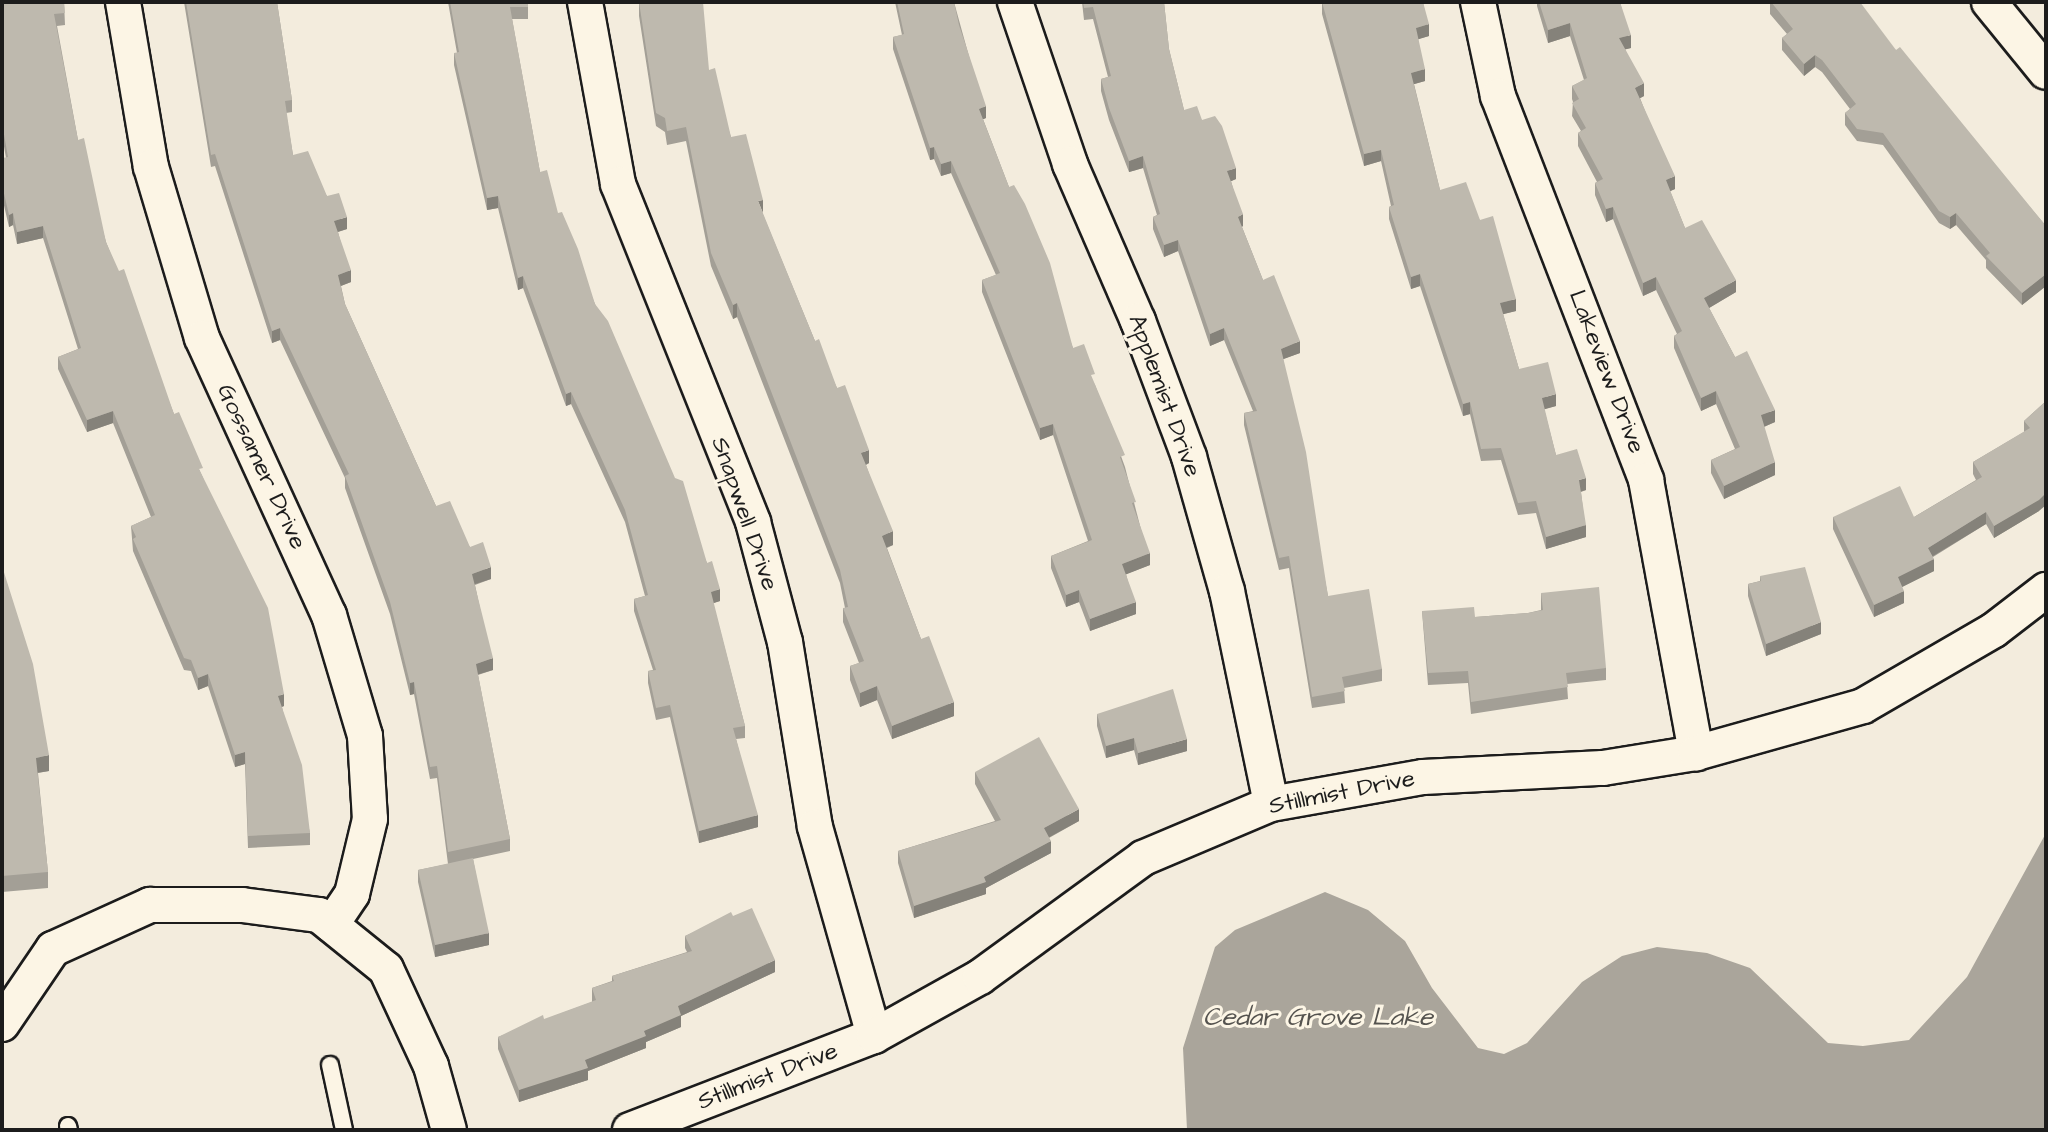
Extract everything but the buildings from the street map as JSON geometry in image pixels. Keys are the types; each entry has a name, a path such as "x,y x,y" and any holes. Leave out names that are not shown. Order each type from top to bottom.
{"street":[{"name":"Gossamer Drive","path":"123,2 151,167 202,338 329,615 365,736 370,819 352,894 331,925"},
{"name":"Snapwell Drive","path":"585,2 618,184 753,522 785,642 815,827 874,1036"},
{"name":"Applemist Drive","path":"1015,2 1070,164 1138,321 1189,457 1227,591 1271,804"},
{"name":"Lakeview Drive","path":"1478,2 1498,96 1646,480 1696,753"},
{"path":"1989,2 2046,72"},
{"name":"Stillmist Drive","path":"630,1130 874,1036 980,977 1143,858 1271,804 1423,777 1603,768 1696,753 1863,706 1994,630 2046,590"},
{"path":"5,1008 53,949 150,905 242,905 319,915 386,969 431,1066 449,1130"}],"lane":[{"path":"330,1065 344,1130"}],"water":[{"name":"Cedar Grove Lake","path":"2046,833 2046,1130 1187,1130 1183,1048 1215,947 1235,930 1325,892 1368,910 1405,941 1432,988 1478,1048 1504,1054 1527,1043 1582,982 1622,956 1657,947 1707,953 1750,968 1828,1043 1863,1046 1909,1040 1967,977"}]}
